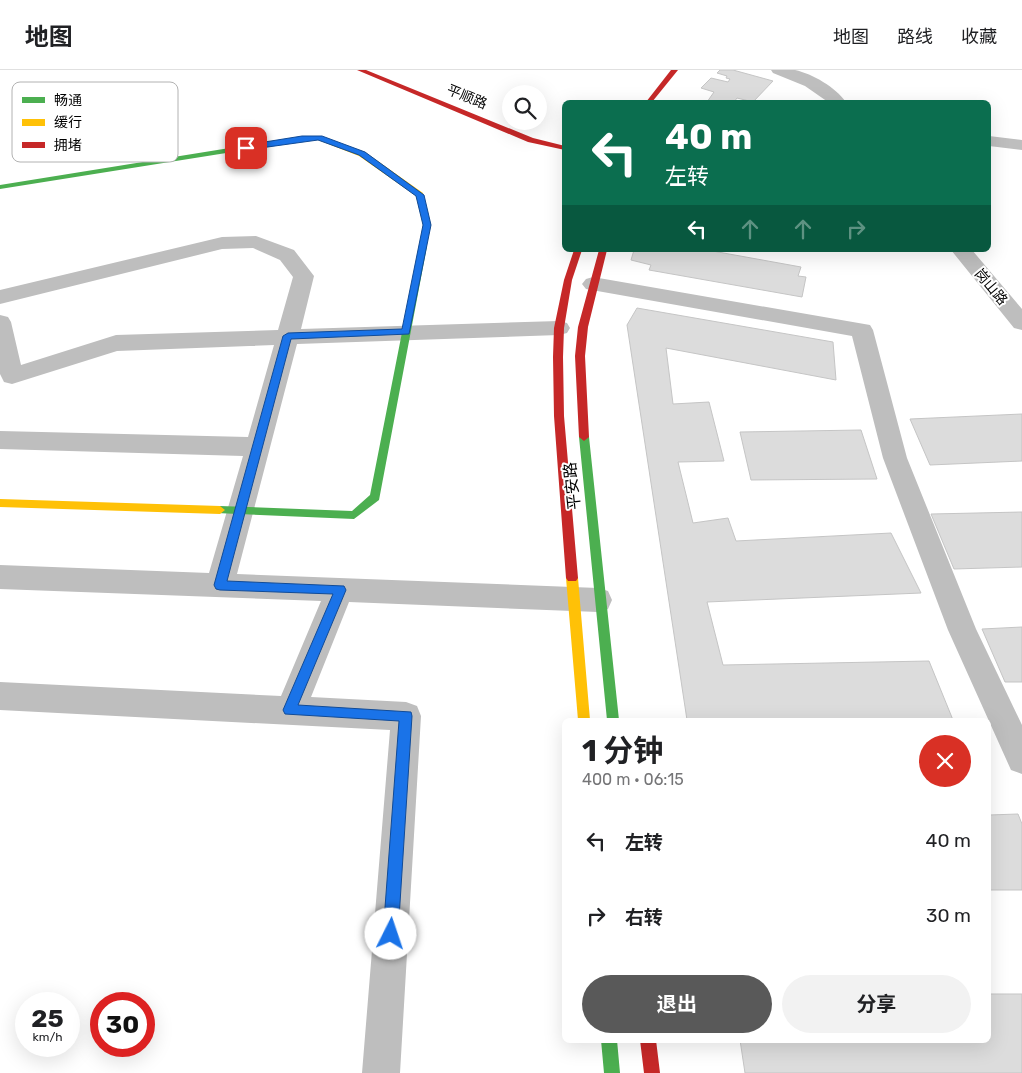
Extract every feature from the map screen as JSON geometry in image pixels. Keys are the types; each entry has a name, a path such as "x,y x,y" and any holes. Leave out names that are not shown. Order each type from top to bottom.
{"main road":[{"name":"平顺路","path":"360,70 531,140 562,147"},
{"name":"平顺路","path":"387,70 449,94"},
{"path":"651,100 675,70"},
{"path":"0,504 354,515 375,497 427,225 420,195 362,154 319,138 292,140 178,159"},
{"path":"531,140 562,158"},
{"path":"0,188 158,162"},
{"name":"平安路","path":"577,252 568,280 559,328 559,416 588,600 614,718"},
{"name":"平安路","path":"584,718 588,600 586,457 580,383 580,356 593,284 602,252"},
{"path":"609,1043 612,1073"},
{"path":"648,1043 652,1073"}],"street":[{"path":"779,70 806,80 828,92 835,100"},
{"path":"991,141 1022,145"},
{"path":"0,297 222,243 256,242 287,255 304,276 220,585"},
{"name":"岗山路","path":"963,252 1022,323"},
{"path":"593,284 862,330 895,458 962,630 1022,759"},
{"path":"0,322 12,376 116,343 559,328"},
{"path":"0,440 258,447"},
{"path":"0,577 588,600"},
{"path":"290,710 340,590"},
{"path":"0,696 406,716 381,1073"}],"building":[{"path":"720,70 733,70 773,81 755,100 737,98 736,100 708,100 714,92 701,88 711,78 728,82 730,79 717,73"},
{"path":"633,252 718,252 801,267 798,276 806,277 802,297 649,270 651,265 631,260"},
{"path":"637,308 833,342 836,380 666,348 673,404 709,402 724,461 678,462 693,523 728,518 736,541 891,533 921,593 707,602 723,665 929,661 952,718 687,718 627,325"},
{"path":"1022,414 1022,461 930,465 910,419"},
{"path":"861,430 877,479 751,480 740,432"},
{"path":"1022,512 1022,567 954,569 931,514"},
{"path":"1022,627 1022,682 1005,682 982,629"},
{"path":"1018,814 1022,824 1022,890 991,890 991,815"},
{"path":"991,994 1022,994 1022,1073 745,1073 740,1043 991,1043"}],"traffic: fast":[{"path":"178,158 292,140"},
{"path":"0,187 155,162"},
{"path":"220,510 354,515 375,497 423,246"},
{"path":"584,437 613,718"},
{"path":"609,1043 612,1073"}],"traffic: slow":[{"path":"292,140 319,138 362,154 420,195 427,225 423,246"},
{"path":"0,503 220,510"},
{"path":"572,578 584,718"}],"traffic: jam":[{"path":"360,70 531,140 562,147"},
{"path":"651,100 675,70"},
{"path":"572,578 559,416 558,357 559,328 568,280 577,252"},
{"path":"584,437 580,356 583,327 602,252"},
{"path":"648,1043 652,1073"}],"route":[{"path":"246,148 302,138 319,138 362,154 420,195 427,225 406,332 288,336 220,585 340,590 290,710 406,716 391,934"}]}
